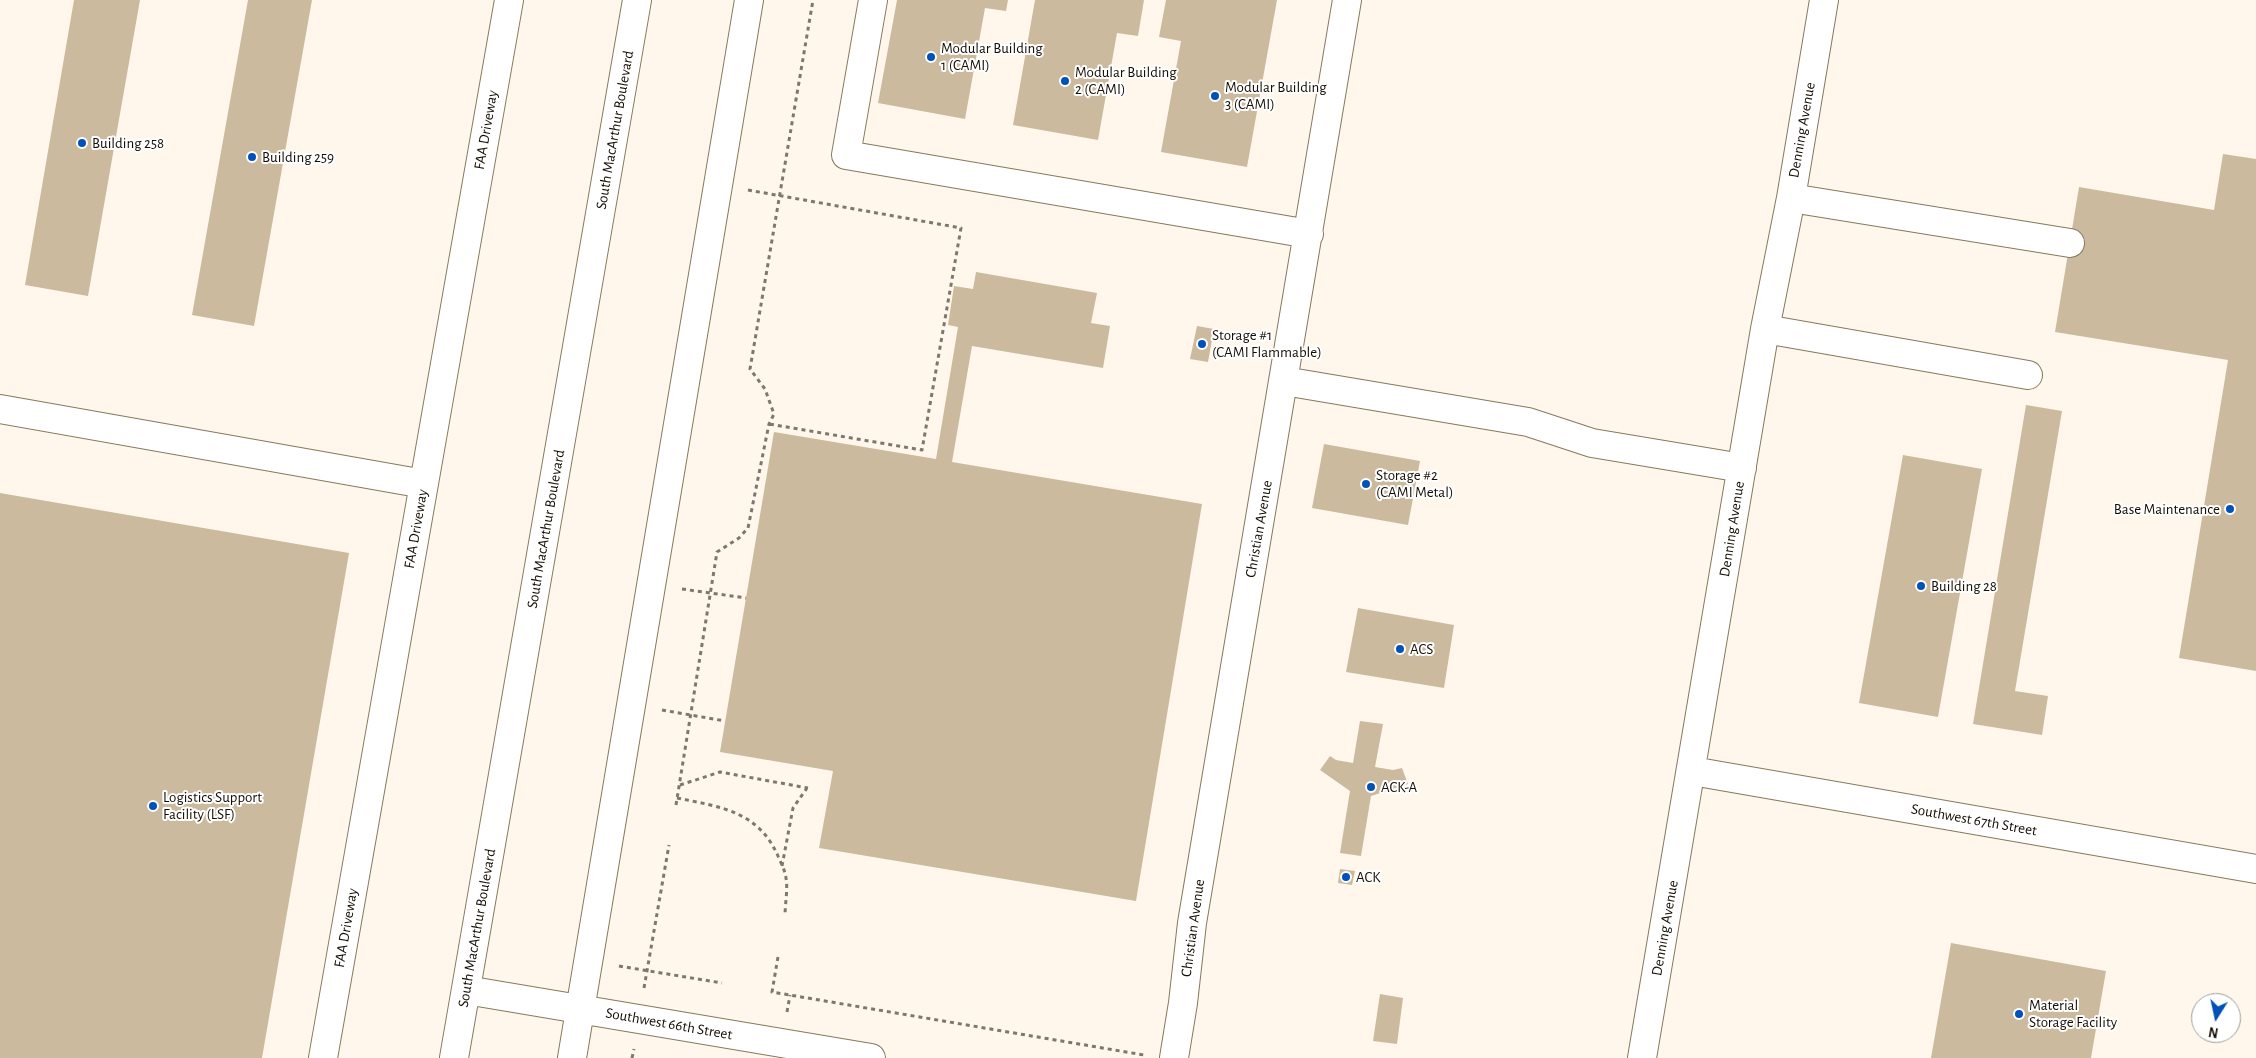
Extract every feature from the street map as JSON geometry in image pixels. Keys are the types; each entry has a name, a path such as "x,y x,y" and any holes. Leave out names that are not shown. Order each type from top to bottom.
{"street":[{"name":"FAA Driveway","path":"323,1058 509,0"},
{"name":"South MacArthur Boulevard","path":"454,1058 637,0"},
{"path":"572,1058 749,0"},
{"path":"873,0 846,155 1309,234"},
{"name":"Christian Avenue","path":"1161,1057 1183,1003 1192,924 1348,0"},
{"name":"Denning Avenue","path":"1642,1058 1692,771 1765,329 1791,198 1824,0"},
{"path":"1791,198 2070,243"},
{"path":"1765,329 2028,375"},
{"path":"1284,381 1528,422 1592,443 1742,468"},
{"path":"0,409 424,484"},
{"name":"Southwest 67th Street","path":"1692,771 2256,869"},
{"name":"Southwest 66th Street","path":"466,990 871,1058"}],"path":[{"path":"676,805 692,716 717,552 738,538 748,528 769,424 774,414 770,400 758,378 750,369 813,0"},
{"path":"746,190 961,228 922,450 769,424"},
{"path":"675,588 746,598"},
{"path":"658,710 725,721"},
{"path":"680,785 720,772 808,788 793,808 782,866"},
{"path":"677,798 728,809 746,818 763,830 774,847 786,878 785,916"},
{"path":"632,1058 669,845"},
{"path":"778,957 772,992 1161,1057"},
{"path":"615,965 722,983"},
{"path":"786,1015 790,995"}],"building":[{"name":"Building 258","path":"74,0 140,0 88,296 25,285"},
{"name":"Building 259","path":"248,0 312,0 254,326 192,315"},
{"name":"Modular Building 1 (CAMI)","path":"897,0 1008,0 1006,11 985,8 965,119 878,103"},
{"name":"Modular Building 2 (CAMI)","path":"1035,0 1144,0 1138,36 1117,33 1098,140 1013,125"},
{"name":"Modular Building 3 (CAMI)","path":"1166,0 1277,0 1247,167 1161,152 1181,41 1159,37"},
{"name":"Base Maintenance","path":"2223,154 2256,159 2256,671 2179,658 2228,360 2055,332 2079,187 2214,210"},
{"path":"976,272 1097,293 1091,323 1110,326 1103,368 972,346 952,462 1202,504 1136,901 819,848 833,771 720,752 774,432 936,459 958,327 948,325 954,286 973,289"},
{"name":"Storage #1 (CAMI Flammable)","path":"1197,326 1214,329 1208,362 1190,359"},
{"path":"2026,405 2062,411 2015,691 2048,696 2042,735 1973,724"},
{"name":"Storage #2 (CAMI Metal)","path":"1324,444 1420,461 1408,525 1312,508"},
{"name":"Building 28","path":"1903,455 1982,469 1938,717 1859,703"},
{"name":"Logistics Support Facility (LSF)","path":"0,493 349,553 262,1058 0,1058"},
{"name":"ACS","path":"1358,608 1454,625 1444,688 1346,672"},
{"name":"ACK-A","path":"1360,721 1383,724 1375,767 1393,770 1402,768 1408,784 1371,796 1361,856 1340,853 1350,791 1320,770 1330,756 1336,760 1353,763"},
{"name":"ACK","path":"1340,869 1355,871 1352,885 1338,883"},
{"name":"Material Storage Facility","path":"1951,943 2106,971 2091,1058 1931,1058"},
{"path":"1380,994 1403,998 1397,1044 1373,1041"}],"place":[{"name":"Modular Building 1 (CAMI)","path":"931,57"},
{"name":"Modular Building 2 (CAMI)","path":"1065,81"},
{"name":"Modular Building 3 (CAMI)","path":"1215,96"},
{"name":"Building 258","path":"82,143"},
{"name":"Building 259","path":"252,157"},
{"name":"Storage #1 (CAMI Flammable)","path":"1202,344"},
{"name":"Storage #2 (CAMI Metal)","path":"1366,484"},
{"name":"Base Maintenance","path":"2230,509"},
{"name":"Building 28","path":"1921,586"},
{"name":"ACS","path":"1400,649"},
{"name":"ACK-A","path":"1371,787"},
{"name":"Logistics Support Facility (LSF)","path":"153,806"},
{"name":"ACK","path":"1346,877"},
{"name":"Material Storage Facility","path":"2019,1014"}]}
